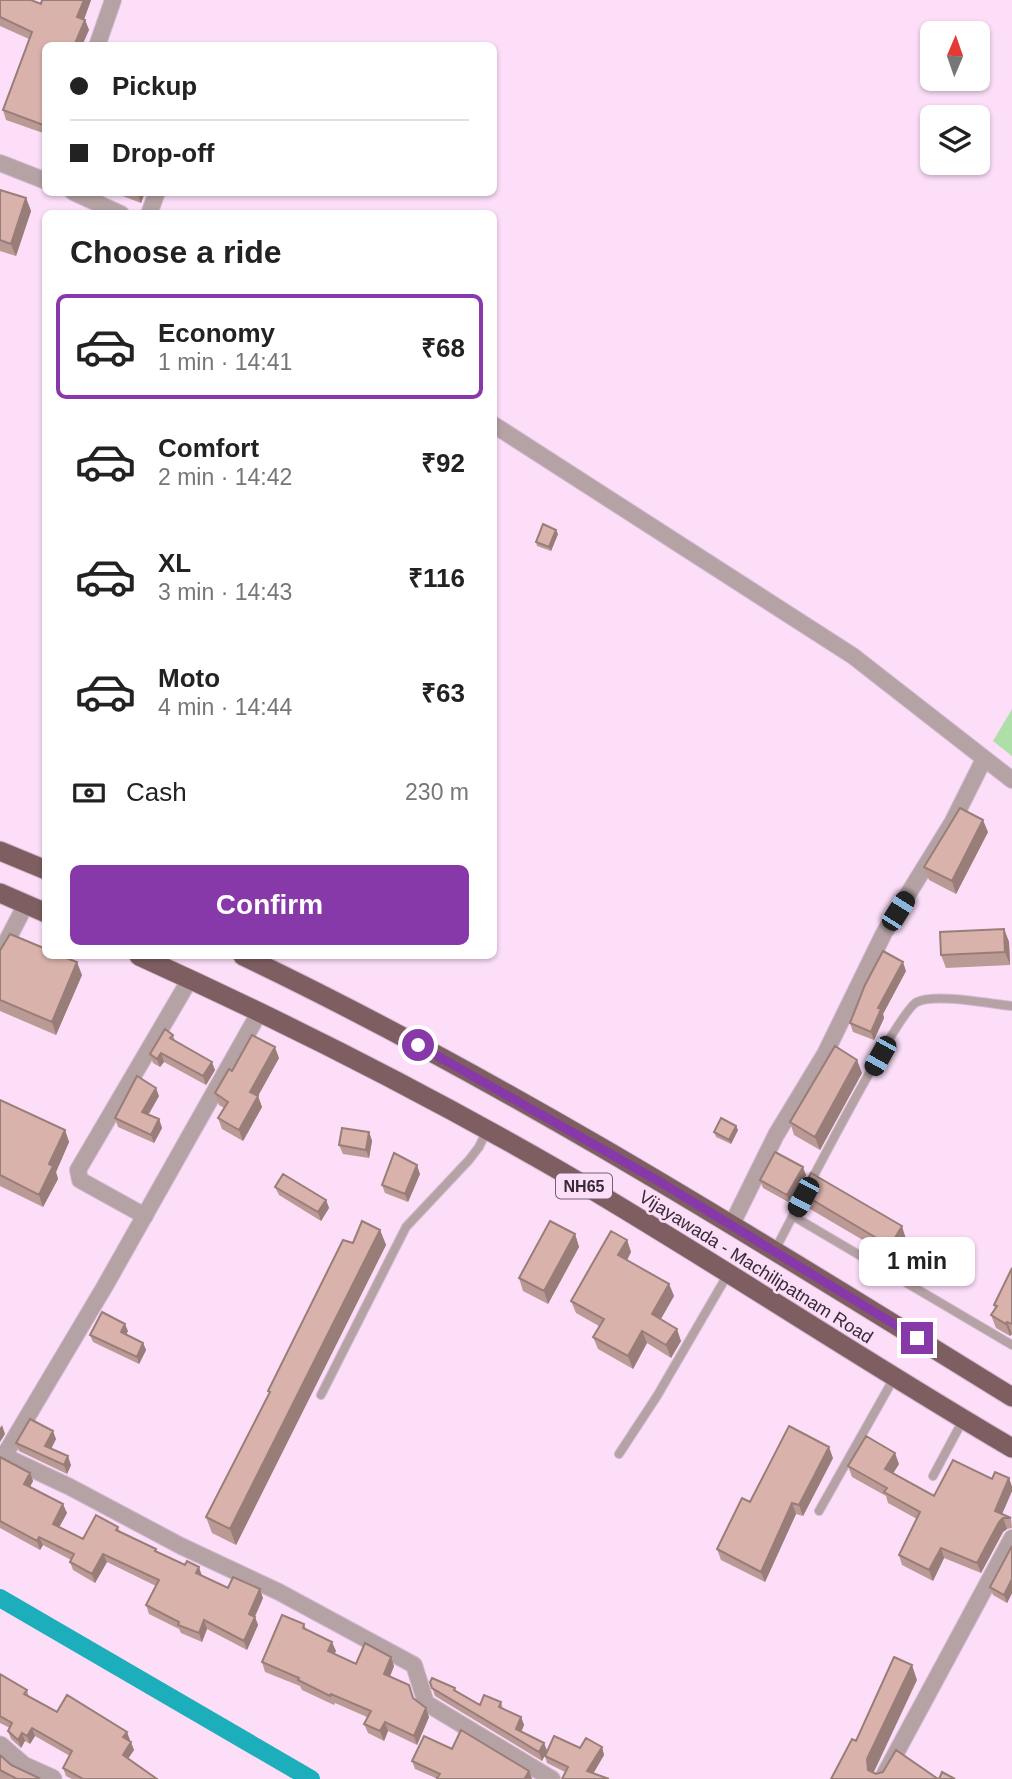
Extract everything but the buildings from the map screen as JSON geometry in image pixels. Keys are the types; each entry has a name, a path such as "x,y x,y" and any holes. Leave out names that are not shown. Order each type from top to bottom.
{"highway":[{"path":"0,851 42,868"},
{"path":"0,893 42,911"},
{"name":"Vijayawada - Machilipatnam Road","path":"146,959 259,1013 486,1130 561,1172 1012,1448"},
{"name":"Vijayawada - Machilipatnam Road","path":"249,959 369,1018 612,1154 732,1224 1012,1397"}],"street":[{"path":"98,42 113,0"},
{"path":"0,163 42,179"},
{"path":"82,196 112,210"},
{"path":"497,427 853,656 1012,780"},
{"path":"732,1224 776,1135 825,1054 884,933 952,823 984,759"},
{"path":"0,954 26,904"},
{"path":"145,1216 80,1180 78,1170 190,979"},
{"path":"259,1013 145,1216 2,1455 70,1487 181,1546 279,1592 414,1665 426,1703 552,1779"},
{"path":"882,1779 1012,1538"},
{"path":"0,1746 23,1766 52,1779"}],"lane":[{"path":"775,1251 911,1005 931,998 1012,1006"},
{"path":"321,1395 406,1227 469,1160 479,1147 486,1130"},
{"path":"793,1216 1012,1345"},
{"path":"619,1454 657,1396 729,1273"},
{"path":"819,1511 894,1378"},
{"path":"933,1476 964,1420"}],"green space":[{"path":"1012,709 1012,756 993,741"}],"waterway":[{"path":"0,1598 311,1779"}],"route":[{"path":"418,1045 732,1224 917,1338"}]}
